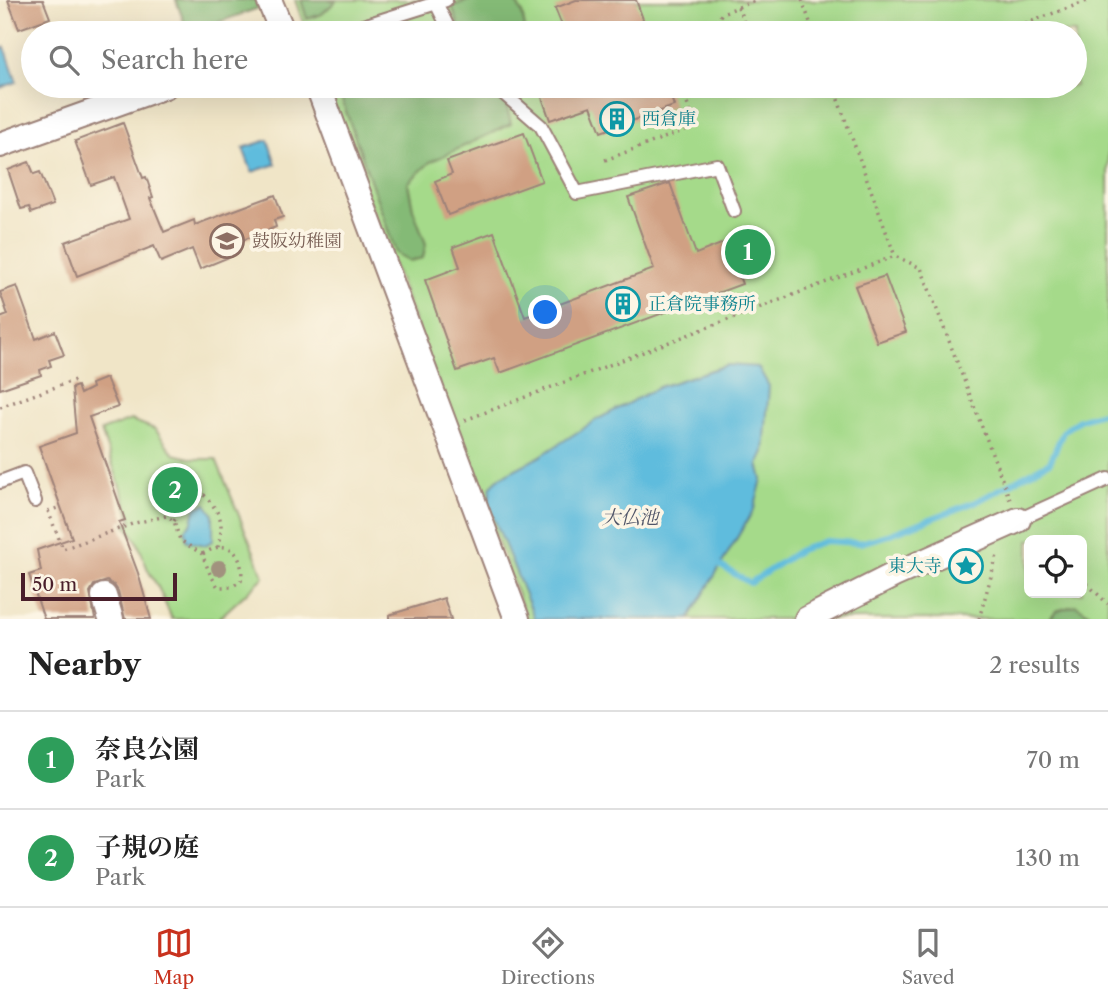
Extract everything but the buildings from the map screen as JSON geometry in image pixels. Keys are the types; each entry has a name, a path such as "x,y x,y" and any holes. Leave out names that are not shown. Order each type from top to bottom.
{"street":[{"path":"269,0 278,21"},
{"path":"0,145 131,98"},
{"path":"322,98 517,619"},
{"path":"807,619 1014,510"}],"lane":[{"path":"380,21 441,2 447,21"},
{"path":"509,98 541,126 577,193 718,165 734,211"},
{"path":"0,482 24,473 35,501"},
{"path":"1014,510 1108,479"}],"path":[{"path":"717,21 722,13 758,0"},
{"path":"802,0 810,21"},
{"path":"1032,21 1090,0"},
{"path":"738,7 743,21"},
{"path":"605,160 696,126 685,98"},
{"path":"838,98 895,256 921,268 1014,510"},
{"path":"444,428 895,256"},
{"path":"0,407 75,380"},
{"path":"174,521 189,499 204,495 219,512 222,530 218,547"},
{"path":"61,507 48,511 63,549 135,523 166,516 174,521 180,540 202,554 218,587 231,587 241,581 243,572 240,560 233,551 218,547 202,554"},
{"path":"979,619 998,551"},
{"path":"1087,584 1108,604"}],"green space":[{"path":"176,0 256,0 259,8 222,21 184,21"},
{"path":"295,0 1108,0 1108,619 527,619 331,98 1087,98 1087,21 303,21"},
{"path":"301,0 337,0 322,14 307,19"},
{"path":"470,0 515,0 524,21 457,21 452,6"},
{"path":"341,98 496,98 506,104 511,124 430,162 408,183 413,209 426,244 423,258 410,261 396,253"},
{"path":"131,420 155,429 174,454 194,459 216,459 264,577 218,619 172,619 137,541 125,524 132,521 101,431"},
{"path":"1076,605 1098,619 1049,619 1056,611"}],"water":[{"path":"5,47 17,82 0,88 0,49"},
{"path":"268,140 276,164 252,172 243,148"},
{"name":"大仏池","path":"727,365 758,367 769,386 764,452 758,464 762,479 754,509 689,619 535,619 488,504 491,486 500,477 539,457 596,420 659,387"},
{"path":"206,504 213,514 213,541 205,545 187,541 185,530 192,522 195,508"}],"waterway":[{"path":"719,565 750,583 800,550 825,541 860,543 978,501 1050,462 1063,432 1079,420 1108,411"}],"place":[{"name":"西倉庫","path":"617,119"},
{"name":"鼓阪幼稚園","path":"227,241"},
{"name":"奈良公園","path":"748,252"},
{"name":"正倉院事務所","path":"623,304"},
{"name":"子規の庭","path":"175,490"},
{"name":"東大寺","path":"966,566"}]}
